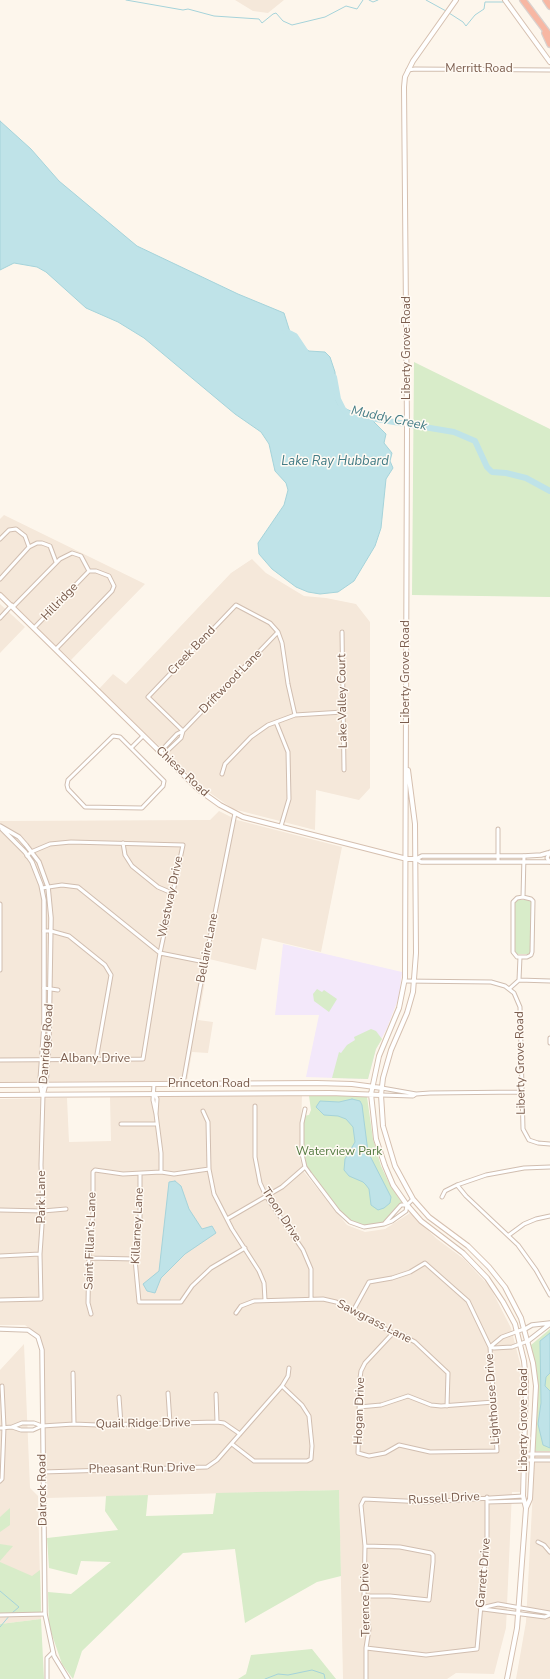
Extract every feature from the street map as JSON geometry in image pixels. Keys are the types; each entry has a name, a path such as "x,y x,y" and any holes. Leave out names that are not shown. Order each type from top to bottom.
{"highway":[{"path":"523,0 550,36"},
{"path":"546,0 550,6"},
{"path":"541,24 550,44"}],"main road":[{"name":"Liberty Grove Road","path":"456,0 421,48 405,77 407,405 407,859 405,981 399,1008 379,1056 371,1094 376,1139 394,1185 407,1205 421,1221 463,1253 487,1278 504,1302 517,1331 526,1381 523,1496 526,1508"},
{"path":"505,0 550,62"},
{"name":"Chiesa Road","path":"0,595 207,797 243,817 407,859 416,859"},
{"name":"Liberty Grove Road","path":"407,760 415,824 416,953 414,982 407,1013 390,1054 382,1088 381,1095 386,1141 395,1166 413,1199 429,1217 468,1246 489,1268 513,1301 525,1328 528,1341 536,1386 533,1454 530,1499 526,1508 518,1613 507,1679"},
{"name":"Princeton Road","path":"0,1085 253,1085 317,1083 372,1086 382,1088"},
{"path":"88,1084 88,1094"},
{"path":"253,1085 255,1093"},
{"name":"Princeton Road","path":"0,1095 255,1093 381,1095"}],"street":[{"name":"Merritt Road","path":"408,70 415,68 550,70"},
{"path":"1,538 9,530 16,529 25,536 29,547"},
{"path":"0,579 29,547 42,543 50,546 56,562"},
{"path":"0,618 56,562 72,553 81,556 89,571 96,571 108,576 114,586 112,591 56,649"},
{"name":"Hillridge","path":"34,628 89,571"},
{"name":"Creek Bend","path":"183,732 148,697 236,605 270,623 278,632"},
{"path":"278,632 282,643 288,684 295,715"},
{"name":"Driftwood Lane","path":"162,754 177,734 183,732 278,632"},
{"name":"Lake Valley Court","path":"342,632 344,770"},
{"path":"222,774 225,764 251,737 276,722 295,715 343,712"},
{"path":"276,722 288,752 289,799 281,826"},
{"path":"113,736 120,737 131,748 164,781 163,786 142,808 85,807 68,789 68,780 113,736"},
{"path":"131,748 143,736"},
{"name":"Bellaire Lane","path":"183,1084 235,813"},
{"name":"Danridge Road","path":"0,827 19,837 41,867 48,887 50,989 48,1058 43,1085"},
{"name":"Danridge Road","path":"0,827 28,856 35,867 42,888 44,900 43,1095"},
{"path":"498,829 498,861"},
{"name":"Westway Drive","path":"31,852 50,844 72,842 183,845 160,953 143,1059"},
{"path":"124,843 125,855 132,866 158,887 172,893"},
{"path":"28,856 31,852"},
{"path":"416,859 422,856 524,856 541,855 549,852"},
{"path":"549,852 547,858 550,862"},
{"path":"523,897 524,856"},
{"path":"416,859 421,862 550,862"},
{"path":"42,888 62,885 78,887 160,953 206,962"},
{"path":"523,897 533,901 532,952 527,957 514,955 513,952 513,902 517,898 523,897"},
{"path":"0,904 0,970"},
{"path":"44,931 50,930 69,936 105,965 111,975 96,1060"},
{"path":"405,981 483,982 498,984 510,989 519,980 520,957"},
{"path":"519,980 550,981"},
{"path":"44,988 58,990"},
{"name":"Liberty Grove Road","path":"510,989 516,997 520,1007 524,1129 529,1140 550,1144"},
{"name":"Albany Drive","path":"0,1060 42,1060 48,1058 96,1060 143,1059"},
{"path":"154,1084 155,1094 153,1100 161,1153 161,1172"},
{"name":"Princeton Road","path":"382,1088 416,1094 522,1092"},
{"name":"Princeton Road","path":"381,1095 413,1096 416,1094"},
{"name":"Park Lane","path":"0,1300 41,1299 40,1254 43,1211 41,1165 43,1095"},
{"name":"Troon Drive","path":"255,1106 255,1157 260,1183 266,1196 304,1250 311,1269 311,1299"},
{"path":"305,1109 302,1123 302,1154 305,1167 338,1211 350,1222 364,1227 384,1224 392,1221 406,1211 407,1205 413,1199"},
{"path":"203,1111 208,1122 209,1169 214,1194 227,1219 263,1278 265,1300"},
{"path":"121,1124 156,1124"},
{"path":"227,1219 282,1186 305,1167"},
{"path":"442,1197 445,1191 457,1185 486,1175 524,1168 550,1167"},
{"path":"140,1174 161,1172 174,1174 209,1169"},
{"name":"Saint Fillan's Lane","path":"91,1314 88,1303 89,1258 93,1212 93,1174 95,1170 111,1173 140,1174"},
{"name":"Killarney Lane","path":"140,1174 140,1220 135,1258 139,1302 181,1302 192,1286 207,1270 245,1248"},
{"path":"457,1185 466,1196 509,1235 527,1256 550,1295"},
{"path":"384,1224 401,1205 407,1205"},
{"path":"0,1210 43,1211 66,1209"},
{"path":"509,1235 524,1224 536,1219 550,1216"},
{"path":"0,1256 40,1254"},
{"path":"89,1258 135,1258"},
{"name":"Lighthouse Drive","path":"353,1311 369,1282 410,1272 425,1263 468,1301 490,1347 497,1451 430,1452 399,1445 384,1453 369,1456 358,1453"},
{"name":"Sawgrass Lane","path":"236,1313 238,1309 246,1303 265,1300 328,1299 393,1333 402,1335 415,1342 448,1373 447,1406"},
{"path":"525,1328 542,1323 550,1324"},
{"path":"528,1341 550,1324"},
{"name":"Lighthouse Drive","path":"490,1347 502,1337 525,1328"},
{"name":"Dalrock Road","path":"0,1329 28,1330 38,1338 42,1350 45,1614 53,1652 68,1679"},
{"name":"Hogan Drive","path":"358,1453 361,1371 365,1363 393,1333"},
{"name":"Lighthouse Drive","path":"490,1347 505,1348 528,1341"},
{"name":"Pheasant Run Drive","path":"43,1472 207,1467 217,1460 232,1444 282,1386 288,1376 290,1368"},
{"path":"73,1373 74,1424"},
{"path":"0,1481 2,1478 4,1427 2,1386"},
{"path":"232,1444 254,1461 307,1461 311,1459 312,1446 309,1416 302,1405 282,1386"},
{"path":"168,1393 170,1423"},
{"path":"216,1394 217,1422"},
{"path":"359,1407 381,1405 408,1396 431,1405 447,1406 494,1402"},
{"path":"119,1397 121,1424"},
{"name":"Quail Ridge Drive","path":"42,1426 74,1424 97,1425 217,1422 224,1423 240,1434"},
{"path":"12,1427 22,1423 34,1423 42,1426"},
{"path":"0,1428 12,1427 21,1430 33,1430 42,1426"},
{"path":"524,1454 550,1454"},
{"path":"524,1460 550,1460"},
{"name":"Russell Drive","path":"364,1499 426,1502 487,1497 523,1496"},
{"name":"Garrett Drive","path":"366,1648 426,1655 477,1649 487,1539 487,1497"},
{"name":"Terence Drive","path":"364,1499 361,1506 365,1546 364,1596 369,1628 366,1648 366,1679"},
{"name":"Russell Drive","path":"487,1502 524,1501"},
{"path":"538,1542 544,1545 550,1552"},
{"path":"364,1596 390,1596 429,1600 433,1562 433,1555 431,1553 400,1547 365,1546"},
{"path":"481,1608 498,1604 550,1614"},
{"path":"481,1608 545,1617 550,1614"},
{"path":"0,1615 45,1614"},
{"path":"47,1679 48,1658 53,1652"}],"shaded area":[{"path":"235,0 284,0 268,13 253,11"},
{"path":"4,515 145,584 71,660 0,593 0,519"},
{"path":"252,559 266,573 304,596 326,598 356,604 370,622 370,788 359,800 316,790 315,830 233,809 203,788 99,689 113,674 126,684 231,573"},
{"path":"0,604 25,627 0,653"},
{"path":"219,811 237,820 342,847 321,952 262,938 256,970 209,959 198,1020 213,1022 208,1053 192,1052 187,1081 0,1082 0,821 210,820"},
{"path":"283,944 402,972 399,997 387,1028 376,1049 368,1079 306,1077 319,1015 275,1015"},
{"path":"302,1095 300,1159 304,1172 347,1225 365,1232 385,1229 410,1213 437,1239 464,1259 490,1287 511,1328 521,1367 520,1492 512,1492 506,1628 494,1674 456,1673 447,1679 343,1679 339,1490 47,1498 44,1348 39,1336 25,1325 0,1325 0,1099 67,1098 69,1142 111,1141 110,1097"},
{"path":"24,1344 30,1488 38,1496 41,1619 0,1624 0,1370"},
{"path":"535,1451 550,1451 550,1679 516,1679 526,1622"}],"green space":[{"path":"414,362 550,429 550,597 412,595"},
{"path":"514,900 531,900 531,954 515,954"},
{"path":"317,989 322,992 324,990 337,999 329,1012 314,1001 313,994"},
{"path":"371,1029 376,1031 382,1039 376,1049 368,1079 332,1078 339,1052 341,1053 347,1045 355,1040 354,1037"},
{"name":"Waterview Park","path":"339,1095 367,1097 373,1139 381,1166 389,1183 402,1203 384,1224 364,1227 350,1222 338,1211 305,1167 302,1154 303,1116 309,1115 311,1110 309,1096"},
{"path":"550,1329 550,1451 535,1451 537,1385 531,1345"},
{"path":"339,1490 341,1576 317,1582 245,1623 235,1549 183,1553 82,1651 73,1679 62,1664 49,1626 48,1592 71,1594 111,1562 81,1561 77,1575 49,1568 47,1538 118,1530 105,1511 106,1496 148,1495 146,1516 213,1514 216,1493"},
{"path":"10,1508 10,1525 0,1532 0,1517"},
{"path":"0,1544 13,1546 0,1561"},
{"path":"0,1562 32,1576 40,1570 41,1613 0,1613"},
{"path":"41,1619 44,1679 0,1679 0,1624"},
{"path":"312,1649 336,1679 238,1679 246,1674 251,1655"}],"water":[{"name":"Lake Ray Hubbard","path":"0,121 31,149 59,181 137,246 238,294 284,313 290,332 304,348 309,351 325,352 330,357 335,372 336,400 339,406 372,420 386,434 384,443 392,453 390,461 393,468 386,479 381,528 375,546 354,581 338,592 320,594 308,592 296,587 272,569 259,554 258,543 284,505 288,490 286,483 275,471 269,444 261,432 235,414 144,338 118,322 86,308 46,272 37,267 14,263 0,270"},
{"path":"352,1099 360,1101 362,1105 368,1152 391,1197 390,1203 384,1208 378,1210 371,1205 369,1189 366,1185 363,1182 349,1176 344,1170 345,1159 355,1142 353,1127 346,1119 338,1116 324,1115 316,1107 320,1101 339,1102"},
{"path":"175,1181 181,1186 189,1209 202,1229 212,1226 216,1233 185,1254 161,1278 155,1293 147,1291 143,1284 159,1271 169,1182"},
{"path":"550,1333 550,1373 546,1377 545,1386 550,1391 550,1448 543,1445 538,1424 541,1403 540,1341"}],"waterway":[{"path":"126,0 183,10 188,9 214,16 259,19 262,23 276,13 283,21 292,25 325,17 346,6 357,9 363,0"},
{"path":"369,0 373,2 378,0"},
{"path":"426,0 446,11"},
{"path":"449,13 463,22 466,26 475,15 484,9 485,2 504,2"},
{"name":"Muddy Creek","path":"285,331 295,336 305,351"},
{"name":"Muddy Creek","path":"334,377 338,399 343,409 347,413"},
{"name":"Muddy Creek","path":"358,416 454,432 475,441 487,467 492,472 506,473 526,478 550,491"},
{"path":"0,1591 19,1607 12,1613"},
{"path":"0,1627 10,1615"},
{"path":"265,1679 278,1674 288,1675 312,1670 324,1674 325,1679"}]}
